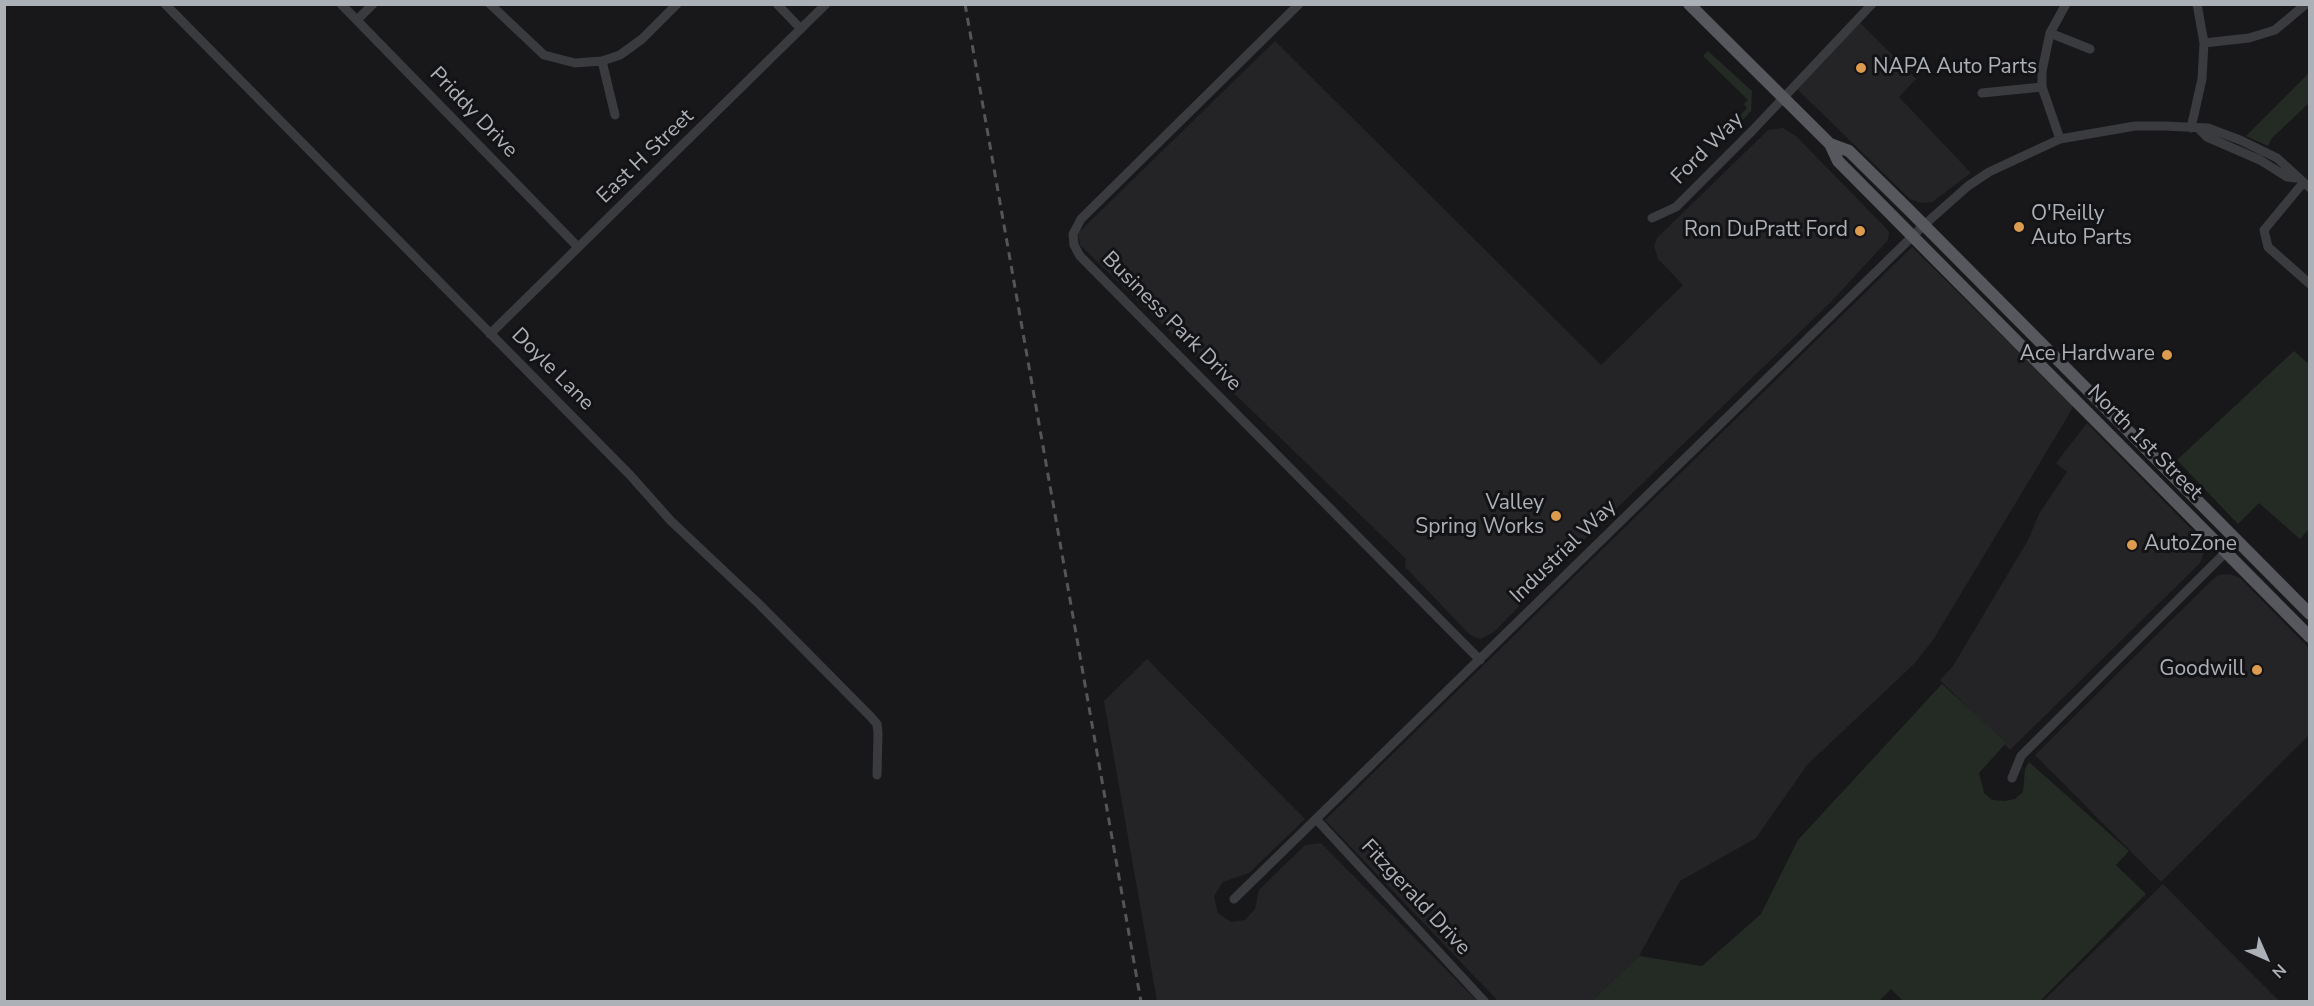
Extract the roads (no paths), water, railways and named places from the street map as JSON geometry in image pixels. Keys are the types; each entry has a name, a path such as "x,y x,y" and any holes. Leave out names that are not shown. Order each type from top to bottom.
{"main road":[{"name":"North 1st Street","path":"1689,4 1830,144 1838,161 1919,231 2310,614"},
{"name":"North 1st Street","path":"1919,231 2310,637"}],"street":[{"name":"Doyle Lane","path":"165,4 630,475 671,521 759,604 871,717 877,724 877,775"},
{"name":"Priddy Drive","path":"341,4 578,247"},
{"path":"357,20 373,4"},
{"path":"490,4 544,55 576,63 602,62 632,48 677,4"},
{"path":"777,4 801,29"},
{"name":"East H Street","path":"490,334 826,4"},
{"name":"Business Park Drive","path":"1299,4 1082,219 1073,234 1074,245 1080,256 1480,660"},
{"name":"Ford Way","path":"1652,218 1676,207 1872,4"},
{"path":"2060,139 2042,87 2045,51 2050,33 2067,4"},
{"path":"2197,4 2204,43 2196,129 2207,137 2260,160 2287,177 2303,183 2264,230 2268,247 2310,284"},
{"path":"2204,43 2249,38 2275,30 2306,4"},
{"path":"2050,33 2090,49"},
{"path":"602,62 615,116"},
{"path":"1982,93 2042,87"},
{"name":"Industrial Way","path":"1234,899 1919,231 1968,186 1989,172 2060,139 2135,126 2196,129"},
{"path":"2012,778 2021,756 2237,541"},
{"name":"Fitzgerald Drive","path":"1317,820 1485,1002"}],"railway":[{"path":"965,4 1141,1002"}],"place":[{"name":"NAPA Auto Parts","path":"1861,68"},
{"name":"O'Reilly Auto Parts","path":"2019,227"},
{"name":"Ron DuPratt Ford","path":"1860,231"},
{"name":"Ace Hardware","path":"2167,355"},
{"name":"Valley Spring Works","path":"1556,516"},
{"name":"AutoZone","path":"2132,545"},
{"name":"Goodwill","path":"2257,670"}]}
